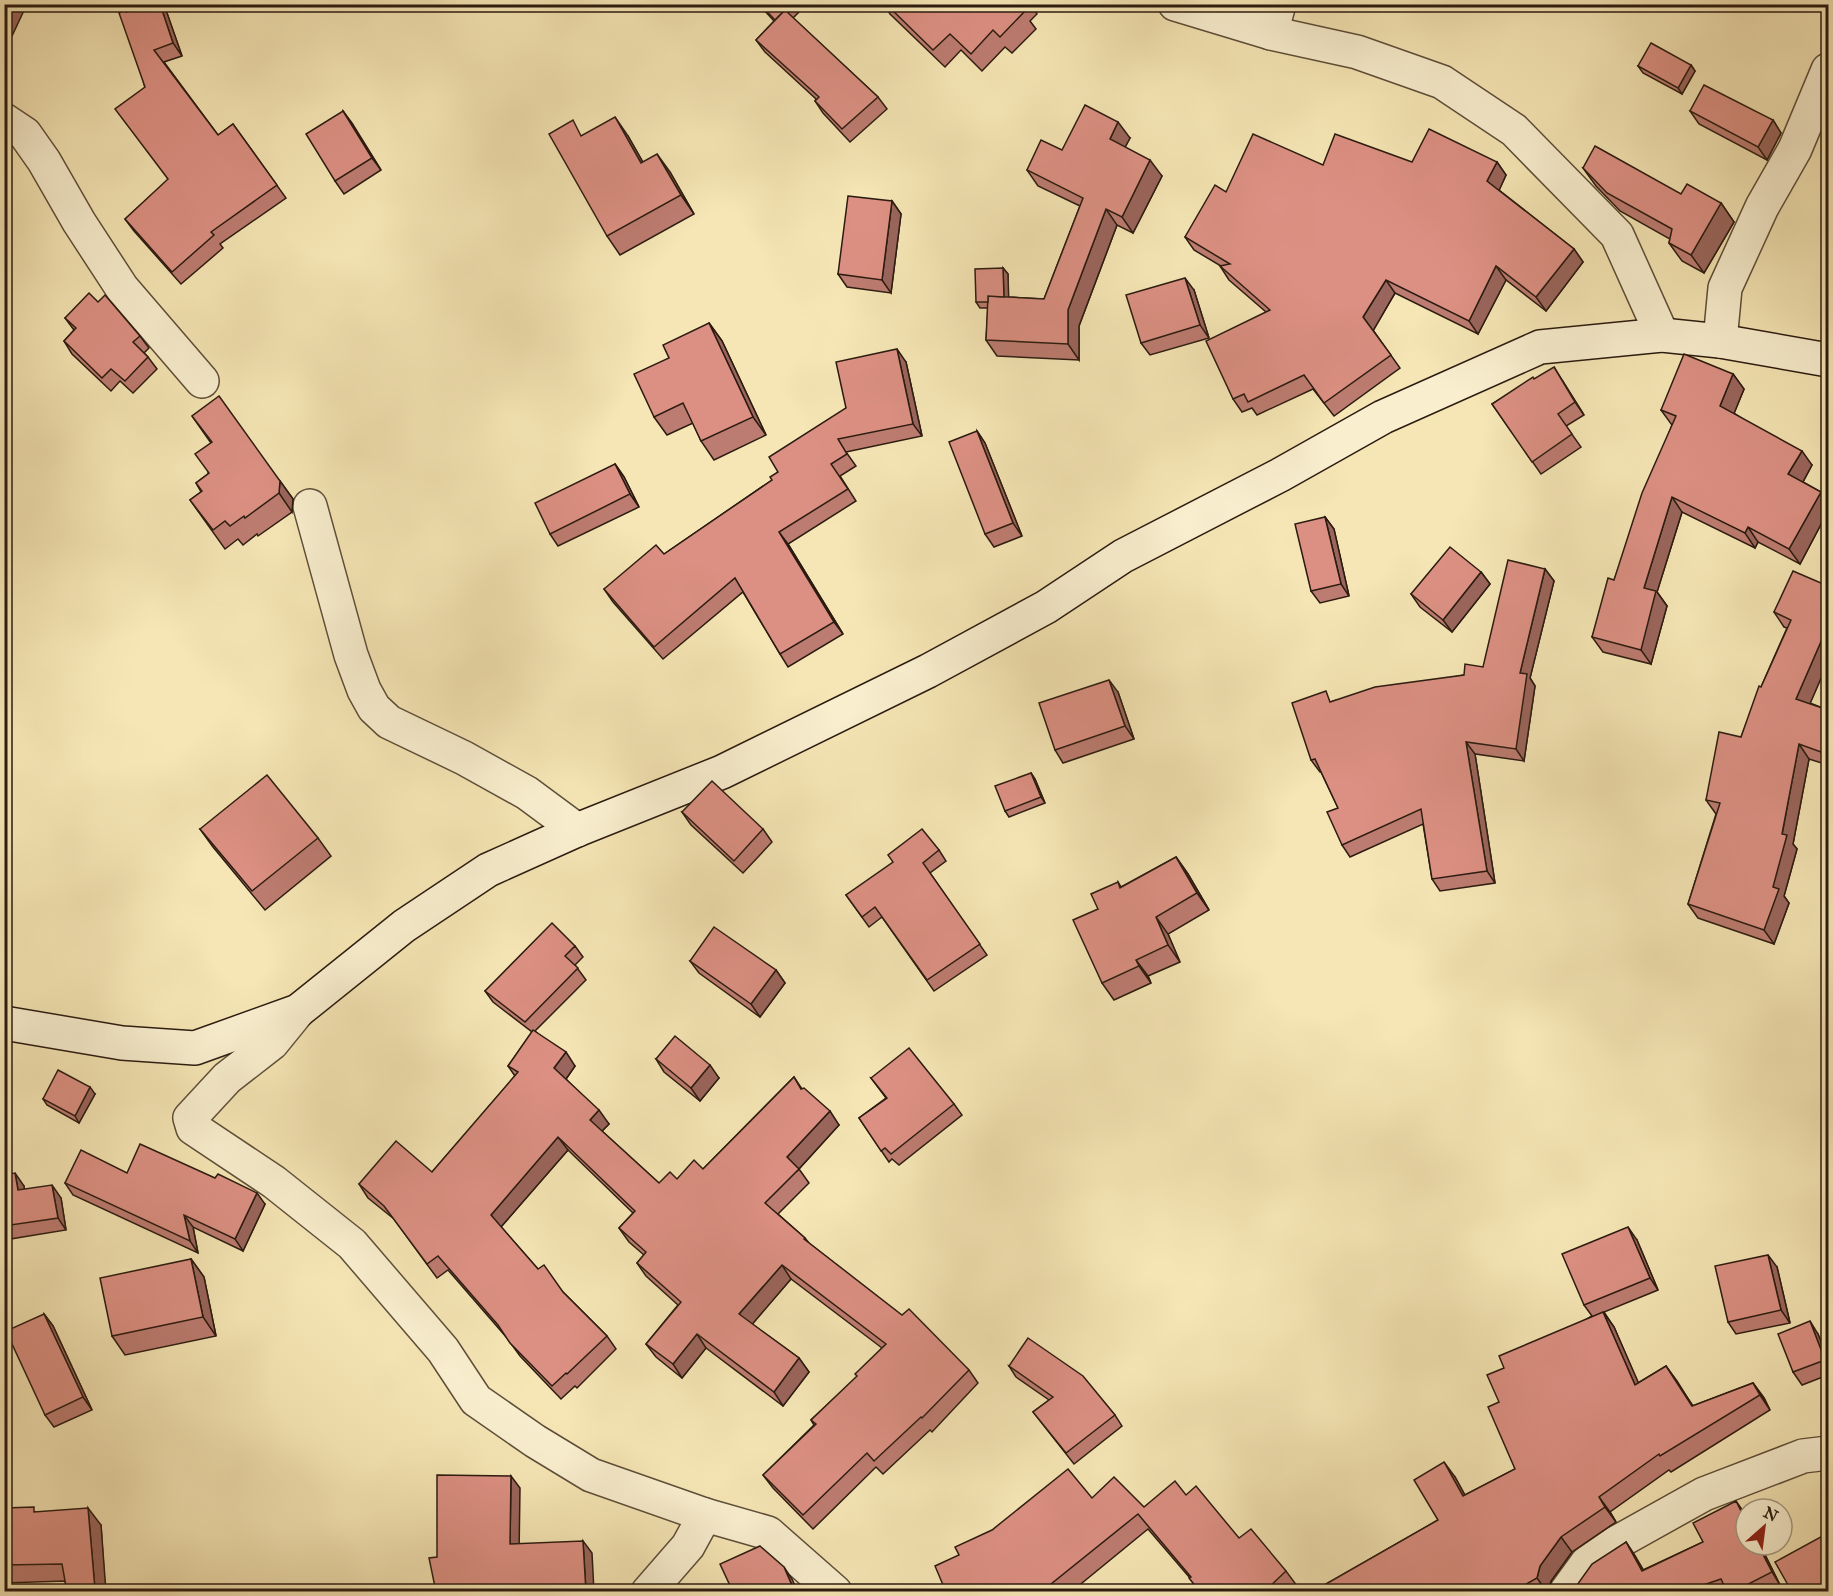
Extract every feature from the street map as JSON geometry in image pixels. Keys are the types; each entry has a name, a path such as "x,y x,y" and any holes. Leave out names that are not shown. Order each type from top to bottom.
{"street":[{"path":"1175,4 1275,19 1357,52 1442,82 1514,130 1617,236 1662,335"},
{"path":"1720,341 1725,288 1762,207 1794,149 1828,70"},
{"path":"4,120 25,134 122,288 202,381"},
{"path":"835,1592 768,1533 705,1515 591,1475 535,1441 476,1400 443,1350 352,1244 274,1182 193,1128 190,1118 227,1078 272,1043 298,1011 404,926 488,870 577,830 722,772 928,671 1046,607 1124,556 1280,475 1383,417 1540,347 1662,335 1720,341 1828,360"},
{"path":"310,506 351,654 364,690 374,708 389,722 464,758 527,793 577,830"},
{"path":"4,1023 122,1043 195,1048 298,1011"},
{"path":"1566,1592 1587,1563 1616,1543 1704,1494 1803,1456 1828,1453"},
{"path":"648,1592 688,1546 705,1515"}],"building":[{"path":"148,4 160,4 173,43 154,50 218,135 233,124 277,185 211,232 214,235 172,272 125,219 168,179 115,109 145,87 119,13"},
{"path":"760,4 796,4 787,13 785,10 775,20"},
{"path":"886,4 1017,4 1024,12 1000,37 993,30 971,54 950,34 933,50"},
{"path":"785,10 878,97 842,129 815,101 819,97 756,40"},
{"path":"1651,43 1691,65 1678,88 1638,66"},
{"path":"1704,85 1773,120 1758,147 1690,111"},
{"path":"1085,105 1118,122 1110,139 1150,160 1122,217 1106,209 1068,310 1068,344 986,340 988,296 1044,299 1083,198 1027,170 1041,140 1062,150"},
{"path":"343,111 372,158 335,181 306,134"},
{"path":"615,117 641,163 657,154 681,195 607,236 549,134 573,120 581,136"},
{"path":"1429,129 1497,162 1487,181 1574,249 1536,297 1496,266 1469,321 1386,280 1363,317 1391,355 1324,403 1304,375 1248,402 1244,394 1233,399 1206,341 1270,310 1220,266 1230,264 1185,237 1215,185 1226,192 1253,134 1323,165 1335,134 1412,162"},
{"path":"1595,146 1681,194 1687,184 1721,203 1691,255 1669,243 1672,229 1607,193 1583,168"},
{"path":"848,196 892,201 882,280 838,274"},
{"path":"1003,268 1004,297 988,296 988,302 976,302 975,269"},
{"path":"1185,278 1200,325 1141,343 1126,295"},
{"path":"89,293 98,302 105,295 140,336 133,342 148,357 125,381 111,369 102,378 64,341 76,328 65,318"},
{"path":"709,323 753,417 701,441 683,403 654,417 634,374 669,358 663,345"},
{"path":"897,349 913,424 838,439 847,454 831,464 848,489 779,532 834,622 780,654 735,578 654,647 604,589 656,545 664,554 772,480 770,477 778,472 769,457 846,408 836,362"},
{"path":"1684,354 1733,374 1720,406 1802,451 1788,474 1821,492 1789,549 1748,527 1745,533 1672,497 1644,588 1656,591 1641,650 1592,637 1608,578 1614,580 1642,493 1676,416 1661,410"},
{"path":"1554,367 1575,402 1558,414 1572,434 1532,462 1492,404 1533,377 1534,379"},
{"path":"219,396 280,481 279,493 245,518 244,516 230,526 225,521 213,530 190,500 202,491 196,483 209,473 195,454 212,442 192,416"},
{"path":"977,431 1013,523 985,534 949,442"},
{"path":"615,464 630,494 550,534 535,503"},
{"path":"1325,517 1341,584 1311,591 1295,524"},
{"path":"1450,547 1481,572 1443,620 1411,594"},
{"path":"1508,560 1545,569 1520,673 1527,674 1516,749 1466,742 1487,871 1432,879 1421,809 1342,845 1327,812 1338,808 1315,759 1311,760 1292,703 1326,691 1330,702 1375,687 1464,675 1465,664 1483,667"},
{"path":"1793,571 1828,586 1828,631 1826,630 1796,699 1828,710 1828,729 1821,752 1799,744 1782,834 1787,835 1773,887 1779,889 1764,930 1688,904 1720,803 1706,800 1719,732 1741,737 1759,686 1761,687 1791,620 1774,612"},
{"path":"1109,680 1125,726 1055,750 1039,703"},
{"path":"1031,773 1041,797 1005,811 995,786"},
{"path":"267,775 318,838 252,891 200,829"},
{"path":"712,781 763,829 734,861 682,812"},
{"path":"922,829 939,850 923,863 980,944 927,980 875,907 862,917 846,895 893,862 888,855"},
{"path":"1176,857 1197,893 1156,917 1168,945 1136,960 1139,966 1102,983 1073,920 1098,909 1091,894 1118,882 1120,888"},
{"path":"552,923 575,946 565,956 578,968 525,1022 485,991"},
{"path":"714,927 776,970 751,1004 690,961"},
{"path":"533,1030 566,1052 554,1068 599,1110 590,1120 659,1183 670,1172 677,1179 694,1160 703,1169 794,1077 801,1089 804,1088 830,1111 787,1157 799,1169 765,1203 804,1239 902,1315 909,1309 969,1370 922,1418 874,1461 867,1453 803,1515 763,1475 816,1424 811,1420 857,1376 855,1374 886,1344 782,1265 739,1314 799,1358 774,1392 697,1334 673,1364 646,1344 681,1302 637,1263 646,1252 619,1228 635,1211 558,1137 491,1215 538,1269 544,1265 563,1292 607,1336 552,1386 510,1343 498,1325 438,1256 427,1264 384,1206 359,1184 396,1141 432,1172 518,1072 508,1066"},
{"path":"675,1036 710,1065 691,1088 656,1059"},
{"path":"909,1048 954,1104 891,1154 885,1148 881,1151 859,1118 887,1098 871,1078"},
{"path":"58,1070 90,1087 75,1116 43,1099"},
{"path":"140,1144 215,1178 218,1174 257,1193 235,1239 184,1215 190,1241 65,1183 81,1150 127,1173"},
{"path":"15,1173 18,1190 52,1185 58,1218 4,1226 4,1175"},
{"path":"1628,1227 1650,1278 1584,1305 1562,1254"},
{"path":"1768,1255 1781,1310 1728,1322 1715,1266"},
{"path":"191,1259 203,1317 112,1336 100,1278"},
{"path":"1603,1312 1635,1385 1666,1366 1692,1406 1753,1383 1760,1395 1660,1456 1659,1454 1599,1497 1605,1507 1561,1537 1540,1566 1537,1578 1512,1592 1312,1592 1438,1520 1414,1480 1444,1462 1463,1496 1515,1469 1488,1407 1499,1402 1487,1375 1504,1368 1499,1356"},
{"path":"44,1314 83,1397 45,1415 6,1331"},
{"path":"1810,1321 1825,1360 1793,1372 1778,1334"},
{"path":"1028,1338 1083,1376 1115,1415 1066,1453 1033,1412 1053,1397 1009,1366"},
{"path":"1068,1469 1092,1498 1114,1477 1144,1507 1175,1481 1186,1495 1196,1486 1239,1538 1251,1529 1286,1571 1264,1592 1200,1592 1189,1578 1191,1577 1138,1514 1041,1592 946,1592 935,1566 959,1555 955,1547 992,1530"},
{"path":"437,1475 511,1476 510,1544 583,1541 586,1592 436,1592 429,1558 437,1557"},
{"path":"1734,1502 1734,1557 1764,1557 1772,1572 1733,1592 1727,1592 1721,1579 1689,1590 1687,1585 1673,1592 1581,1592 1577,1585 1592,1564 1626,1542 1642,1571 1703,1542 1693,1523"},
{"path":"34,1507 34,1512 88,1508 95,1589 106,1587 107,1592 67,1592 62,1564 4,1565 4,1508"},
{"path":"1828,1533 1828,1592 1792,1592 1775,1562 1784,1557 1794,1557 1794,1552"},
{"path":"760,1546 784,1567 794,1590 791,1592 733,1592 720,1564"}]}
